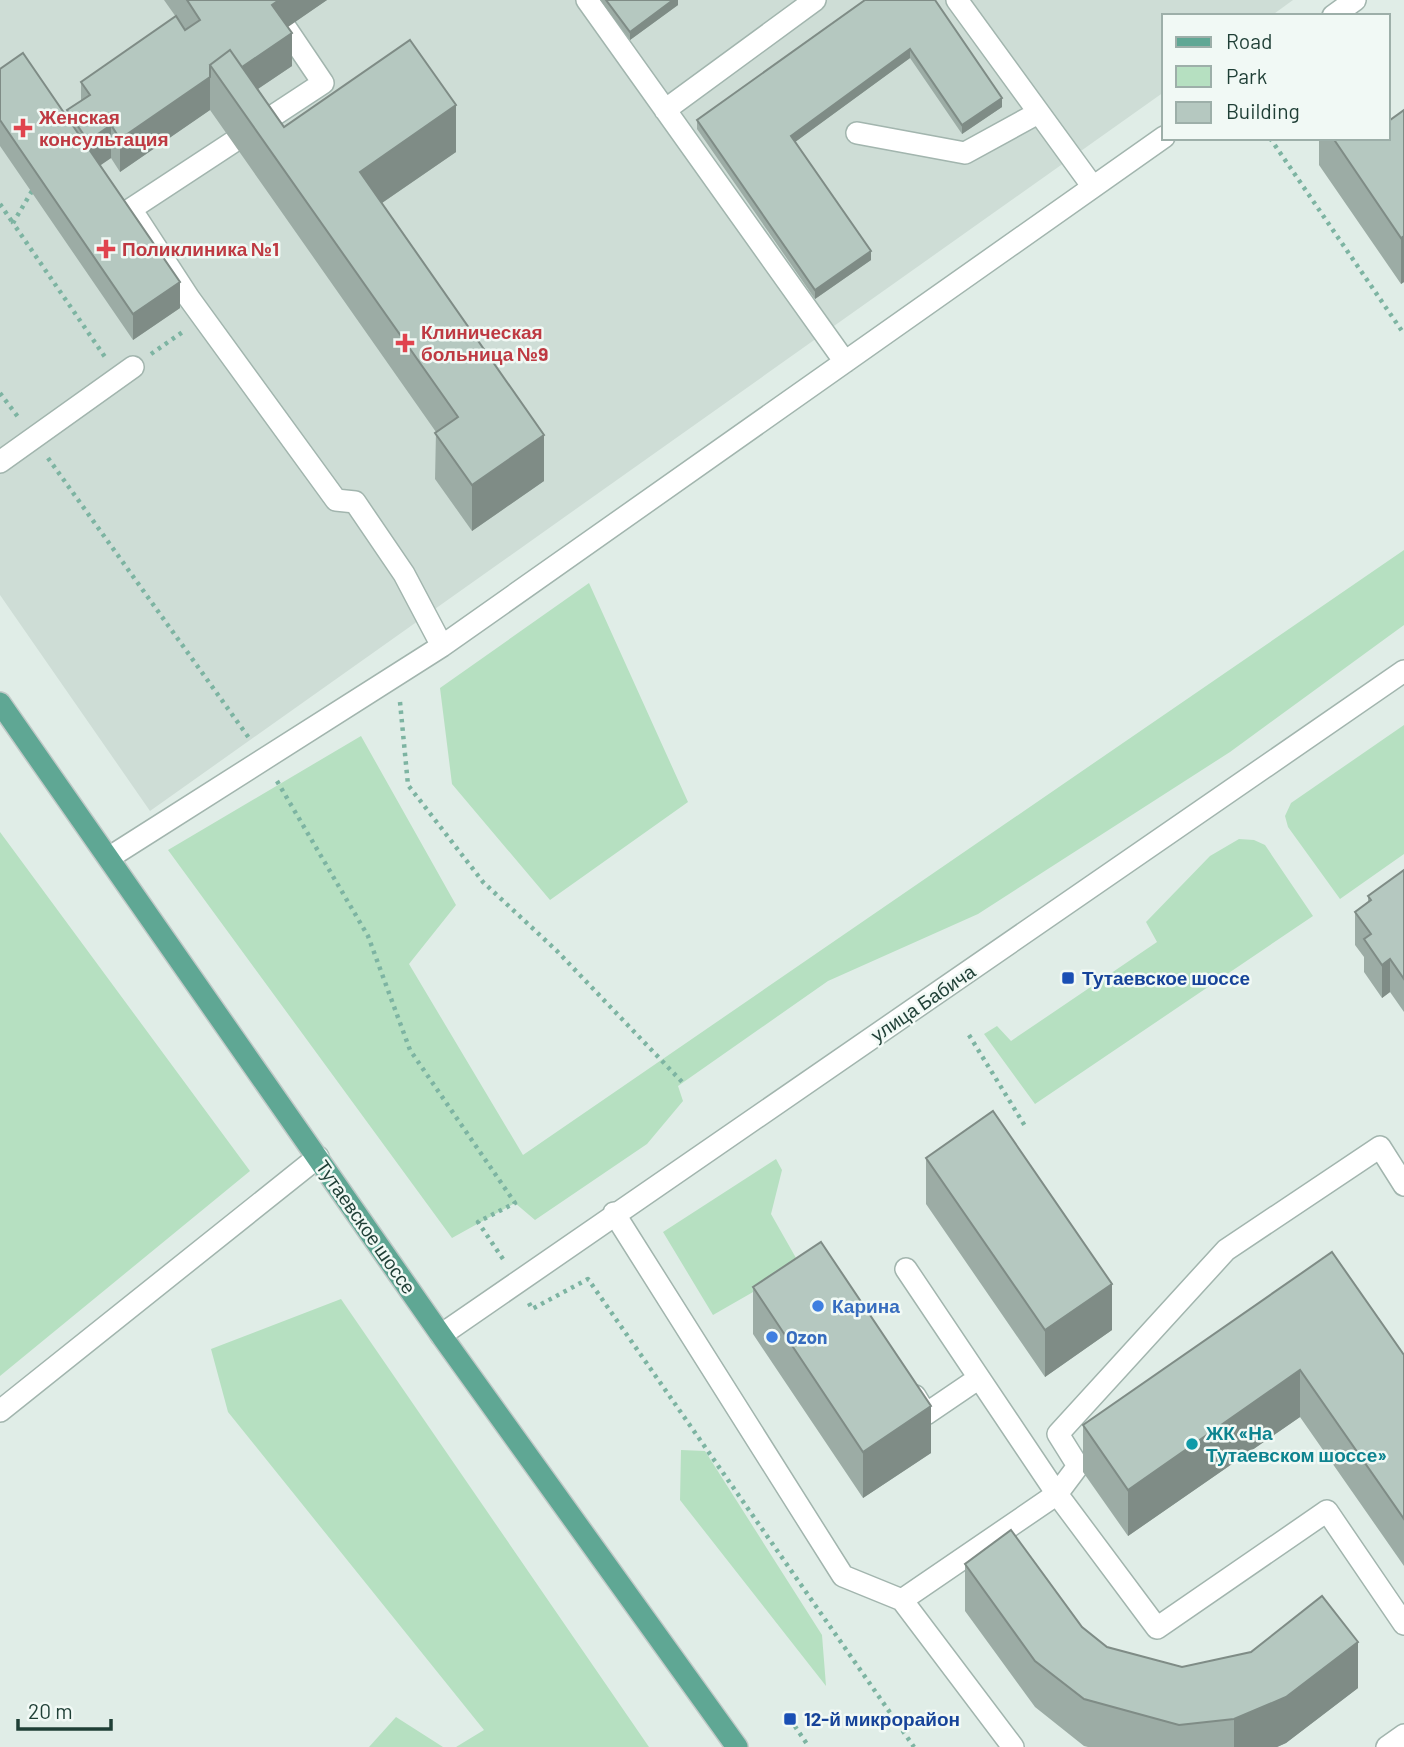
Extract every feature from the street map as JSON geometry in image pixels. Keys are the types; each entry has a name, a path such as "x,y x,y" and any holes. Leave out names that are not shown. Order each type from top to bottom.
{"main road":[{"name":"Тутаевское шоссе","path":"0,703 441,1335 737,1747"}],"street":[{"path":"253,129 323,83 267,0"},
{"path":"587,0 845,362"},
{"path":"665,110 815,0"},
{"path":"957,0 1094,187"},
{"path":"1336,14 1355,0"},
{"path":"857,133 965,153 1038,113"},
{"path":"110,857 442,646 1162,138"},
{"path":"233,142 131,209 204,318 335,500 355,502 404,574 442,646"},
{"path":"0,462 126,372"},
{"name":"улица Бабича","path":"441,1335 614,1213 1404,671"},
{"path":"902,1600 1057,1494 1078,1466 1058,1434 1226,1250 1380,1147 1404,1185"},
{"path":"0,1411 318,1157"},
{"path":"614,1213 843,1576 902,1600 1013,1747"},
{"path":"906,1269 1057,1494 1157,1628 1327,1511 1404,1624"},
{"path":"904,1380 926,1414 979,1378"},
{"path":"1387,1747 1404,1735"}],"path":[{"path":"1271,140 1404,334"},
{"path":"13,223 32,191"},
{"path":"0,204 126,372 204,318"},
{"path":"0,393 264,760 368,936 411,1050 515,1203 478,1222 518,1280 532,1309 588,1279 914,1747"},
{"path":"389,681 400,700 408,785 483,881 557,951 685,1085"},
{"path":"969,1035 1025,1126"},
{"path":"790,1719 808,1747"}],"shaded area":[{"name":"Клиническая больница №9","path":"0,0 1293,0 1274,14 1162,14 1162,93 150,811 0,595"}],"green space":[{"path":"1404,550 1404,625 1230,752 978,914 828,981 678,1086 683,1101 647,1144 535,1220 515,1203 452,1238 168,850 361,736 456,905 409,964 523,1155"},
{"path":"589,583 688,802 550,900 452,784 440,688"},
{"path":"1404,725 1404,854 1340,899 1288,827 1285,816 1291,803"},
{"path":"0,832 250,1171 0,1376"},
{"path":"1239,839 1254,840 1265,845 1313,916 1035,1104 984,1034 997,1026 1011,1041 1157,942 1146,922 1210,856"},
{"path":"776,1159 782,1170 771,1214 800,1265 713,1315 663,1232"},
{"path":"341,1299 649,1747 456,1747 484,1730 228,1412 211,1349"},
{"path":"681,1450 705,1451 822,1635 826,1686 680,1500"},
{"path":"396,1717 443,1747 369,1747"}],"building":[{"path":"187,0 279,0 272,5 292,33 242,67 230,50 210,65 210,77 120,139 111,125 88,141 67,110 90,95 81,82 176,16 185,30 200,20"},
{"path":"606,0 673,0 630,32"},
{"path":"865,0 935,0 1002,98 962,125 910,49 791,136 871,251 815,290 697,120"},
{"path":"410,40 456,105 360,172 544,435 472,485 435,433 458,417 210,65 230,50 284,127"},
{"name":"Поликлиника №1","path":"23,53 180,282 133,314 0,120 0,69"},
{"path":"1404,110 1404,236 1401,238 1334,140 1390,140 1390,120"},
{"path":"1404,870 1404,979 1390,959 1382,965 1364,939 1371,934 1355,912 1371,900 1368,896"},
{"path":"993,1111 1112,1284 1045,1330 926,1158"},
{"path":"821,1242 931,1406 863,1452 753,1287"},
{"path":"1332,1252 1404,1355 1404,1519 1300,1370 1128,1490 1083,1425"},
{"path":"1011,1530 1082,1627 1107,1647 1182,1667 1251,1652 1322,1596 1358,1642 1286,1697 1234,1719 1179,1725 1084,1699 1035,1661 965,1564"}],"place":[{"name":"Женская консультация","path":"23,128"},
{"name":"Поликлиника №1","path":"106,249"},
{"name":"Клиническая больница №9","path":"405,343"},
{"name":"Тутаевское шоссе","path":"1068,978"},
{"name":"Карина","path":"818,1306"},
{"name":"Ozon","path":"772,1337"},
{"name":"ЖК «На Тутаевском шоссе»","path":"1192,1444"},
{"name":"12-й микрорайон","path":"790,1719"}]}
